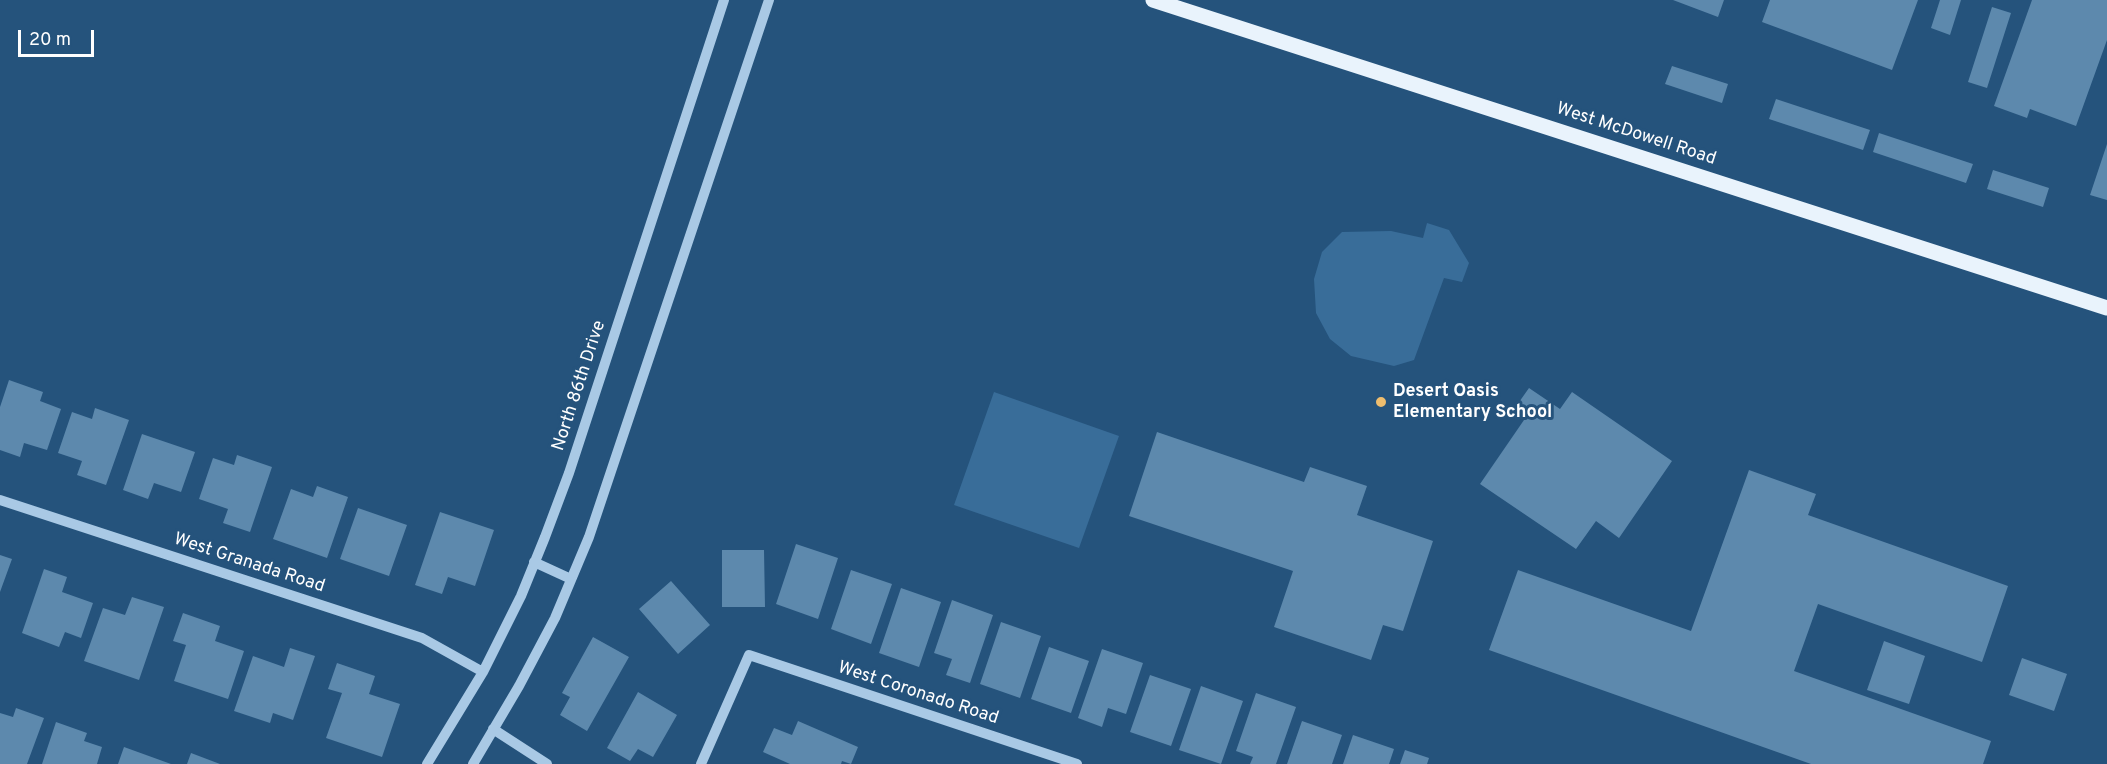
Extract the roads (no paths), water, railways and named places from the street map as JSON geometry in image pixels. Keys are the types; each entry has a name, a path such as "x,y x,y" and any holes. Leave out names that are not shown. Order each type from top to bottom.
{"main road":[{"name":"West McDowell Road","path":"1153,0 2107,308"}],"street":[{"name":"North 86th Drive","path":"427,764 483,672 521,596 569,473 724,0"},
{"path":"472,764 519,686 555,618 589,537 769,0"},
{"name":"West Granada Road","path":"0,500 422,638 483,672"},
{"path":"534,562 571,579"},
{"name":"West Coronado Road","path":"701,764 749,655 1077,764"},
{"path":"493,729 546,764"}],"place":[{"name":"Desert Oasis Elementary School","path":"1381,402"}]}
